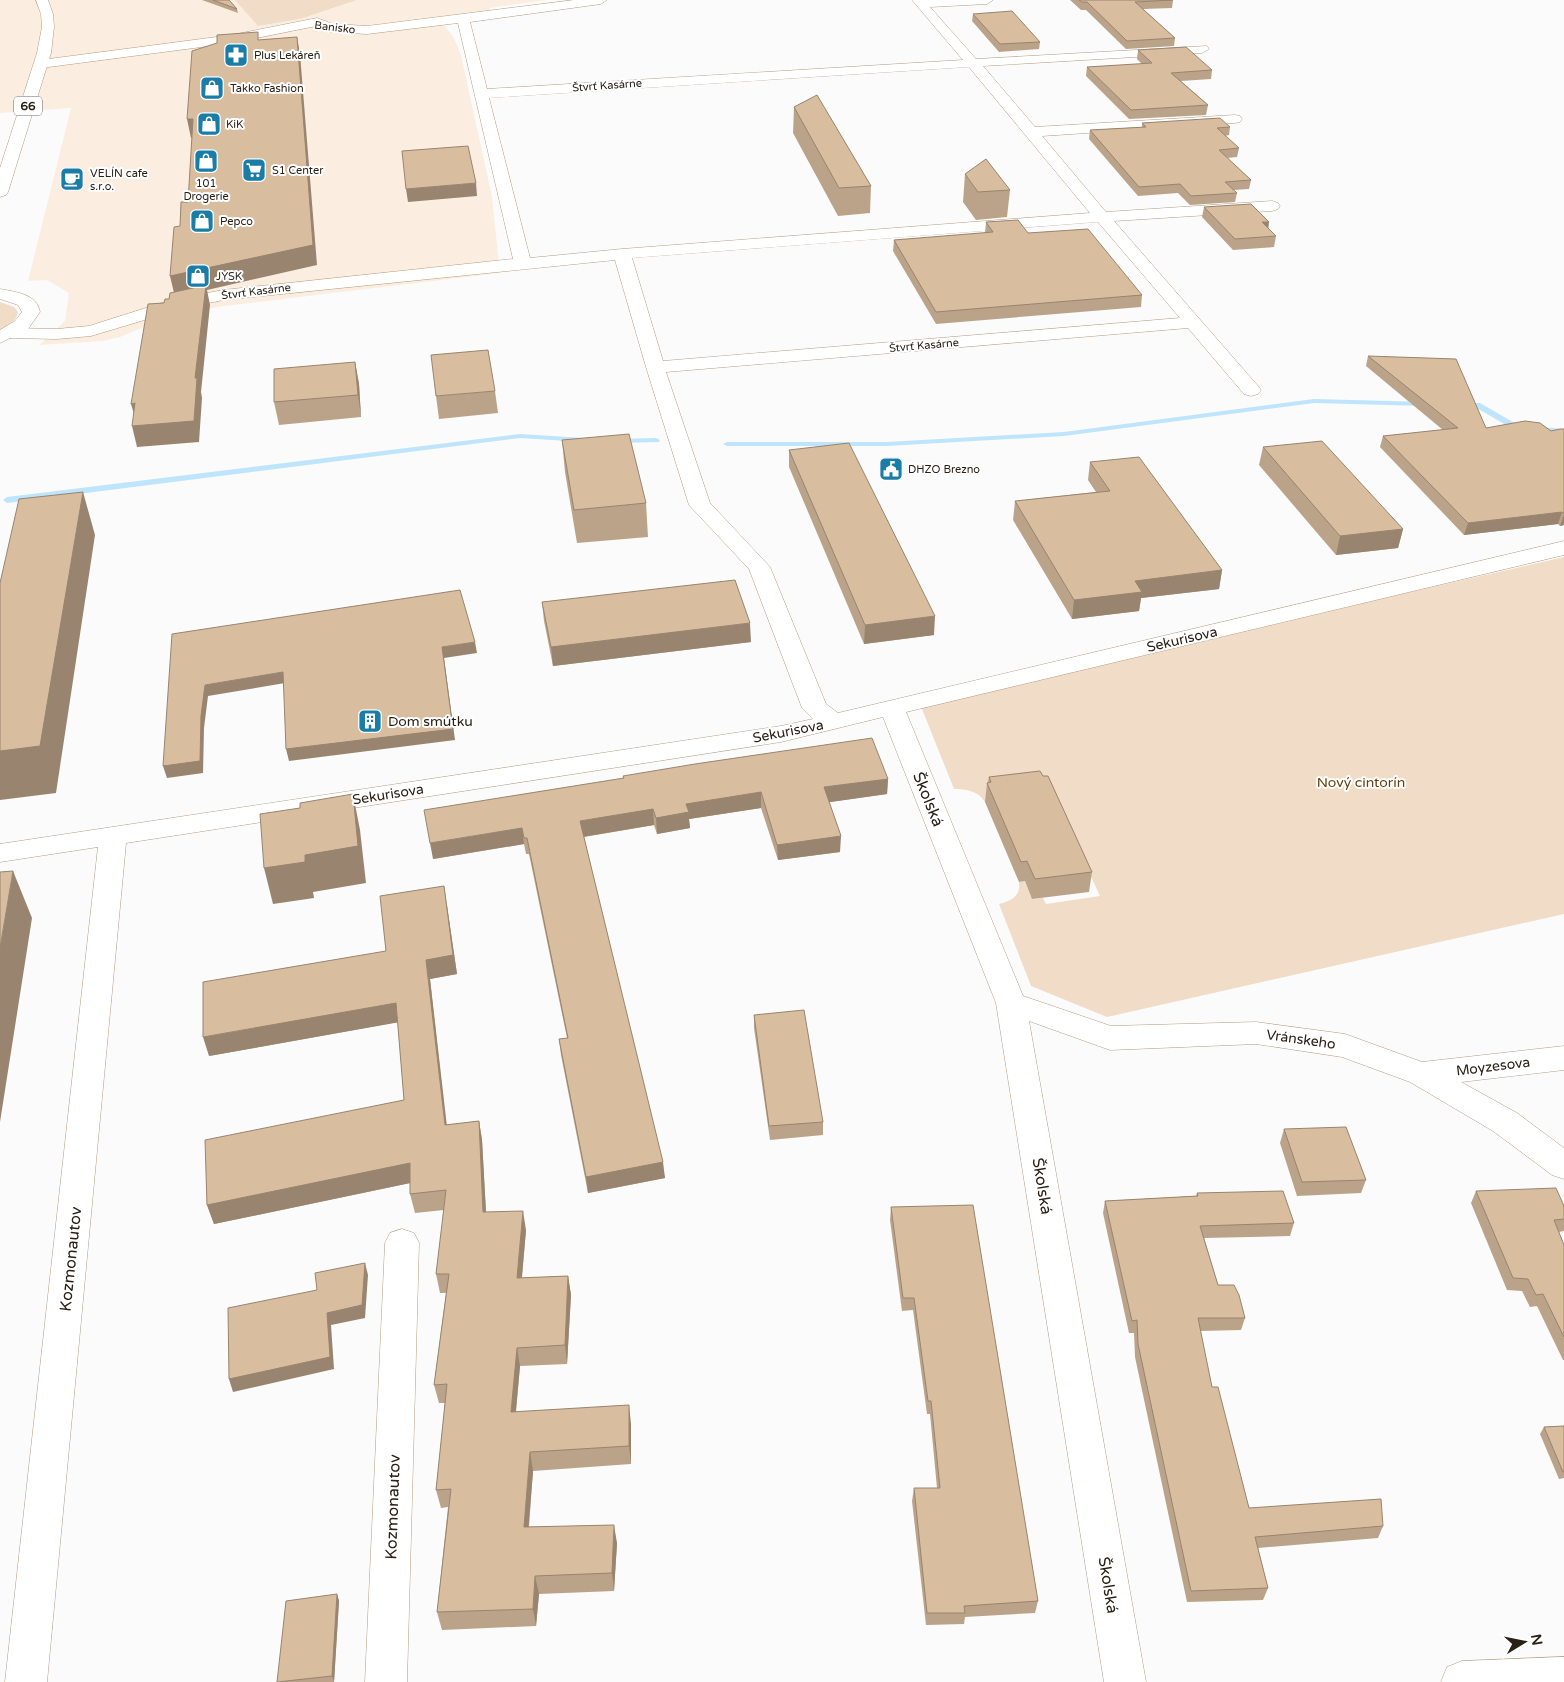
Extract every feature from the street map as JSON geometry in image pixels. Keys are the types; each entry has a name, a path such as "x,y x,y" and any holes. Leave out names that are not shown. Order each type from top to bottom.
{"street":[{"name":"66","path":"0,192 41,64 48,27 47,14 42,0"},
{"name":"Banisko","path":"41,64 232,39 317,22 331,28 353,30 463,19 600,0"},
{"path":"920,2 987,0"},
{"path":"920,2 1251,390"},
{"path":"463,19 523,264"},
{"name":"Štvrť Kasárne","path":"481,94 1202,49"},
{"path":"1032,132 1235,119"},
{"path":"1102,216 1272,206"},
{"name":"Štvrť Kasárne","path":"5,335 57,334 103,329 184,302 216,296 343,281 622,254 1102,216"},
{"path":"622,254 700,505 759,567 815,708 835,722"},
{"path":"0,294 18,298 28,304 31,311 28,320 5,335"},
{"name":"Štvrť Kasárne","path":"28,320 84,331"},
{"name":"Štvrť Kasárne","path":"656,367 1193,322"},
{"name":"Sekurisova","path":"0,853 771,736 1564,548"},
{"name":"Školská","path":"892,708 1011,1003 1125,1682"},
{"name":"Kozmonautov","path":"26,1682 113,837"},
{"name":"Vránskeho","path":"1011,1003 1110,1038 1256,1033 1345,1046 1421,1074 1505,1122 1564,1166"},
{"name":"Moyzesova","path":"1421,1074 1564,1058"},
{"name":"Kozmonautov","path":"386,1682 402,1243"},
{"path":"1462,1682 1564,1678"}],"shaded area":[{"path":"0,0 235,0 259,26 300,19 357,0 547,0 489,8 493,13 441,21 454,38 461,55 492,197 500,273 224,306 195,311 159,321 120,337 103,341 39,345 65,321 69,293 47,280 28,281 71,108 0,113"}],"green space":[{"path":"235,0 357,0 300,19 258,26"},
{"path":"0,302 14,307 18,312 14,321 0,330"},
{"name":"Nový cintorín","path":"1564,557 1564,914 1107,1017 1031,986 999,904 1014,897 1018,891 1019,882 1025,881 1032,899 1043,898 1046,904 1100,896 1081,855 985,802 976,793 968,790 954,789 920,704"}],"building":[{"path":"213,0 229,0 237,9"},
{"path":"1079,0 1173,0 1135,2 1175,38 1127,41 1087,2"},
{"path":"1012,11 1040,42 1000,44 973,14"},
{"name":"S1 Center","path":"258,32 258,40 297,37 313,245 170,276 174,227 180,226 181,202 188,202 193,119 187,119 192,51 217,43 217,35"},
{"path":"1186,47 1212,70 1171,73 1208,105 1131,110 1087,67 1152,63 1138,50"},
{"path":"817,95 871,186 839,188 794,107"},
{"path":"1220,118 1230,127 1217,128 1239,148 1219,150 1251,180 1225,182 1237,193 1191,196 1180,184 1139,187 1090,130 1146,127 1142,123"},
{"path":"468,146 476,183 406,189 402,151"},
{"path":"986,159 1010,190 978,192 965,174"},
{"path":"1251,204 1269,222 1262,222 1276,236 1235,239 1204,207"},
{"path":"1018,220 1028,233 1088,229 1142,295 936,312 894,240 993,232 986,222"},
{"path":"206,285 195,378 197,378 194,421 132,426 135,403 131,404 148,304 164,303 165,299 169,299 170,293"},
{"path":"488,350 495,391 436,396 431,355"},
{"path":"1368,356 1456,359 1486,428 1525,421 1540,423 1551,431 1564,429 1564,514 1562,512 1468,523 1383,436 1458,428"},
{"path":"355,362 358,395 274,402 274,369"},
{"path":"629,434 646,503 574,510 562,440"},
{"path":"1322,441 1403,529 1340,536 1263,447"},
{"path":"849,443 935,616 865,625 789,450"},
{"path":"1139,457 1222,570 1135,581 1142,592 1074,600 1015,501 1110,491 1090,462"},
{"path":"83,492 40,746 0,751 0,583 19,499"},
{"path":"735,580 750,623 551,647 542,602"},
{"path":"460,590 475,642 442,647 453,729 286,749 283,672 205,685 201,716 200,761 163,766 172,634"},
{"path":"872,738 888,779 824,787 841,836 777,845 761,792 686,804 689,812 656,818 653,809 580,821 663,1162 586,1177 559,1039 568,1038 527,838 524,838 522,828 430,843 424,810 624,778 623,776 695,764"},
{"path":"1040,771 1043,776 1048,776 1092,872 1035,879 1027,861 1021,862 987,783 991,782 989,777"},
{"path":"353,794 358,846 305,855 305,862 264,868 260,814 300,808 300,803"},
{"path":"13,871 0,948 0,872"},
{"path":"444,886 453,955 426,960 445,1125 479,1121 483,1212 523,1211 517,1278 568,1276 565,1345 517,1348 511,1412 629,1405 629,1446 530,1452 524,1527 614,1525 612,1573 535,1576 533,1609 437,1612 451,1489 436,1490 447,1384 434,1385 449,1274 436,1274 446,1190 410,1194 410,1163 207,1205 205,1140 404,1100 396,1003 203,1037 203,982 386,951 380,896"},
{"path":"804,1010 823,1122 769,1126 754,1015"},
{"path":"1346,1127 1366,1180 1302,1182 1284,1129"},
{"path":"1556,1188 1564,1206 1564,1219 1554,1220 1564,1245 1564,1337 1543,1294 1536,1295 1528,1279 1513,1278 1476,1191"},
{"path":"1283,1191 1294,1223 1200,1226 1218,1285 1234,1285 1239,1295 1245,1318 1198,1318 1212,1387 1218,1387 1249,1508 1381,1499 1383,1526 1255,1537 1268,1588 1191,1591 1138,1344 1137,1320 1132,1321 1105,1201 1198,1196 1197,1193"},
{"path":"973,1205 1038,1601 964,1606 965,1613 927,1613 914,1488 940,1488 931,1401 928,1401 914,1298 903,1298 891,1207"},
{"path":"365,1263 362,1305 327,1313 330,1357 229,1379 228,1308 317,1290 315,1273"},
{"path":"1564,1426 1564,1472 1563,1472 1544,1427"},
{"path":"337,1594 332,1676 277,1682 286,1601"}],"waterway":[{"path":"727,444 887,444 1064,434 1314,401 1426,404"},
{"path":"1461,405 1477,405 1516,427 1564,431"},
{"path":"7,500 520,436 584,440"},
{"path":"618,441 656,440"}],"place":[{"name":"Plus Lekáreň","path":"236,55"},
{"name":"Takko Fashion","path":"212,88"},
{"name":"KiK","path":"209,124"},
{"name":"101 Drogerie","path":"206,161"},
{"name":"S1 Center","path":"254,170"},
{"name":"VELÍN cafe s.r.o.","path":"72,179"},
{"name":"Pepco","path":"202,221"},
{"name":"JYSK","path":"198,276"},
{"name":"DHZO Brezno","path":"891,469"},
{"name":"Dom smútku","path":"370,721"}]}
